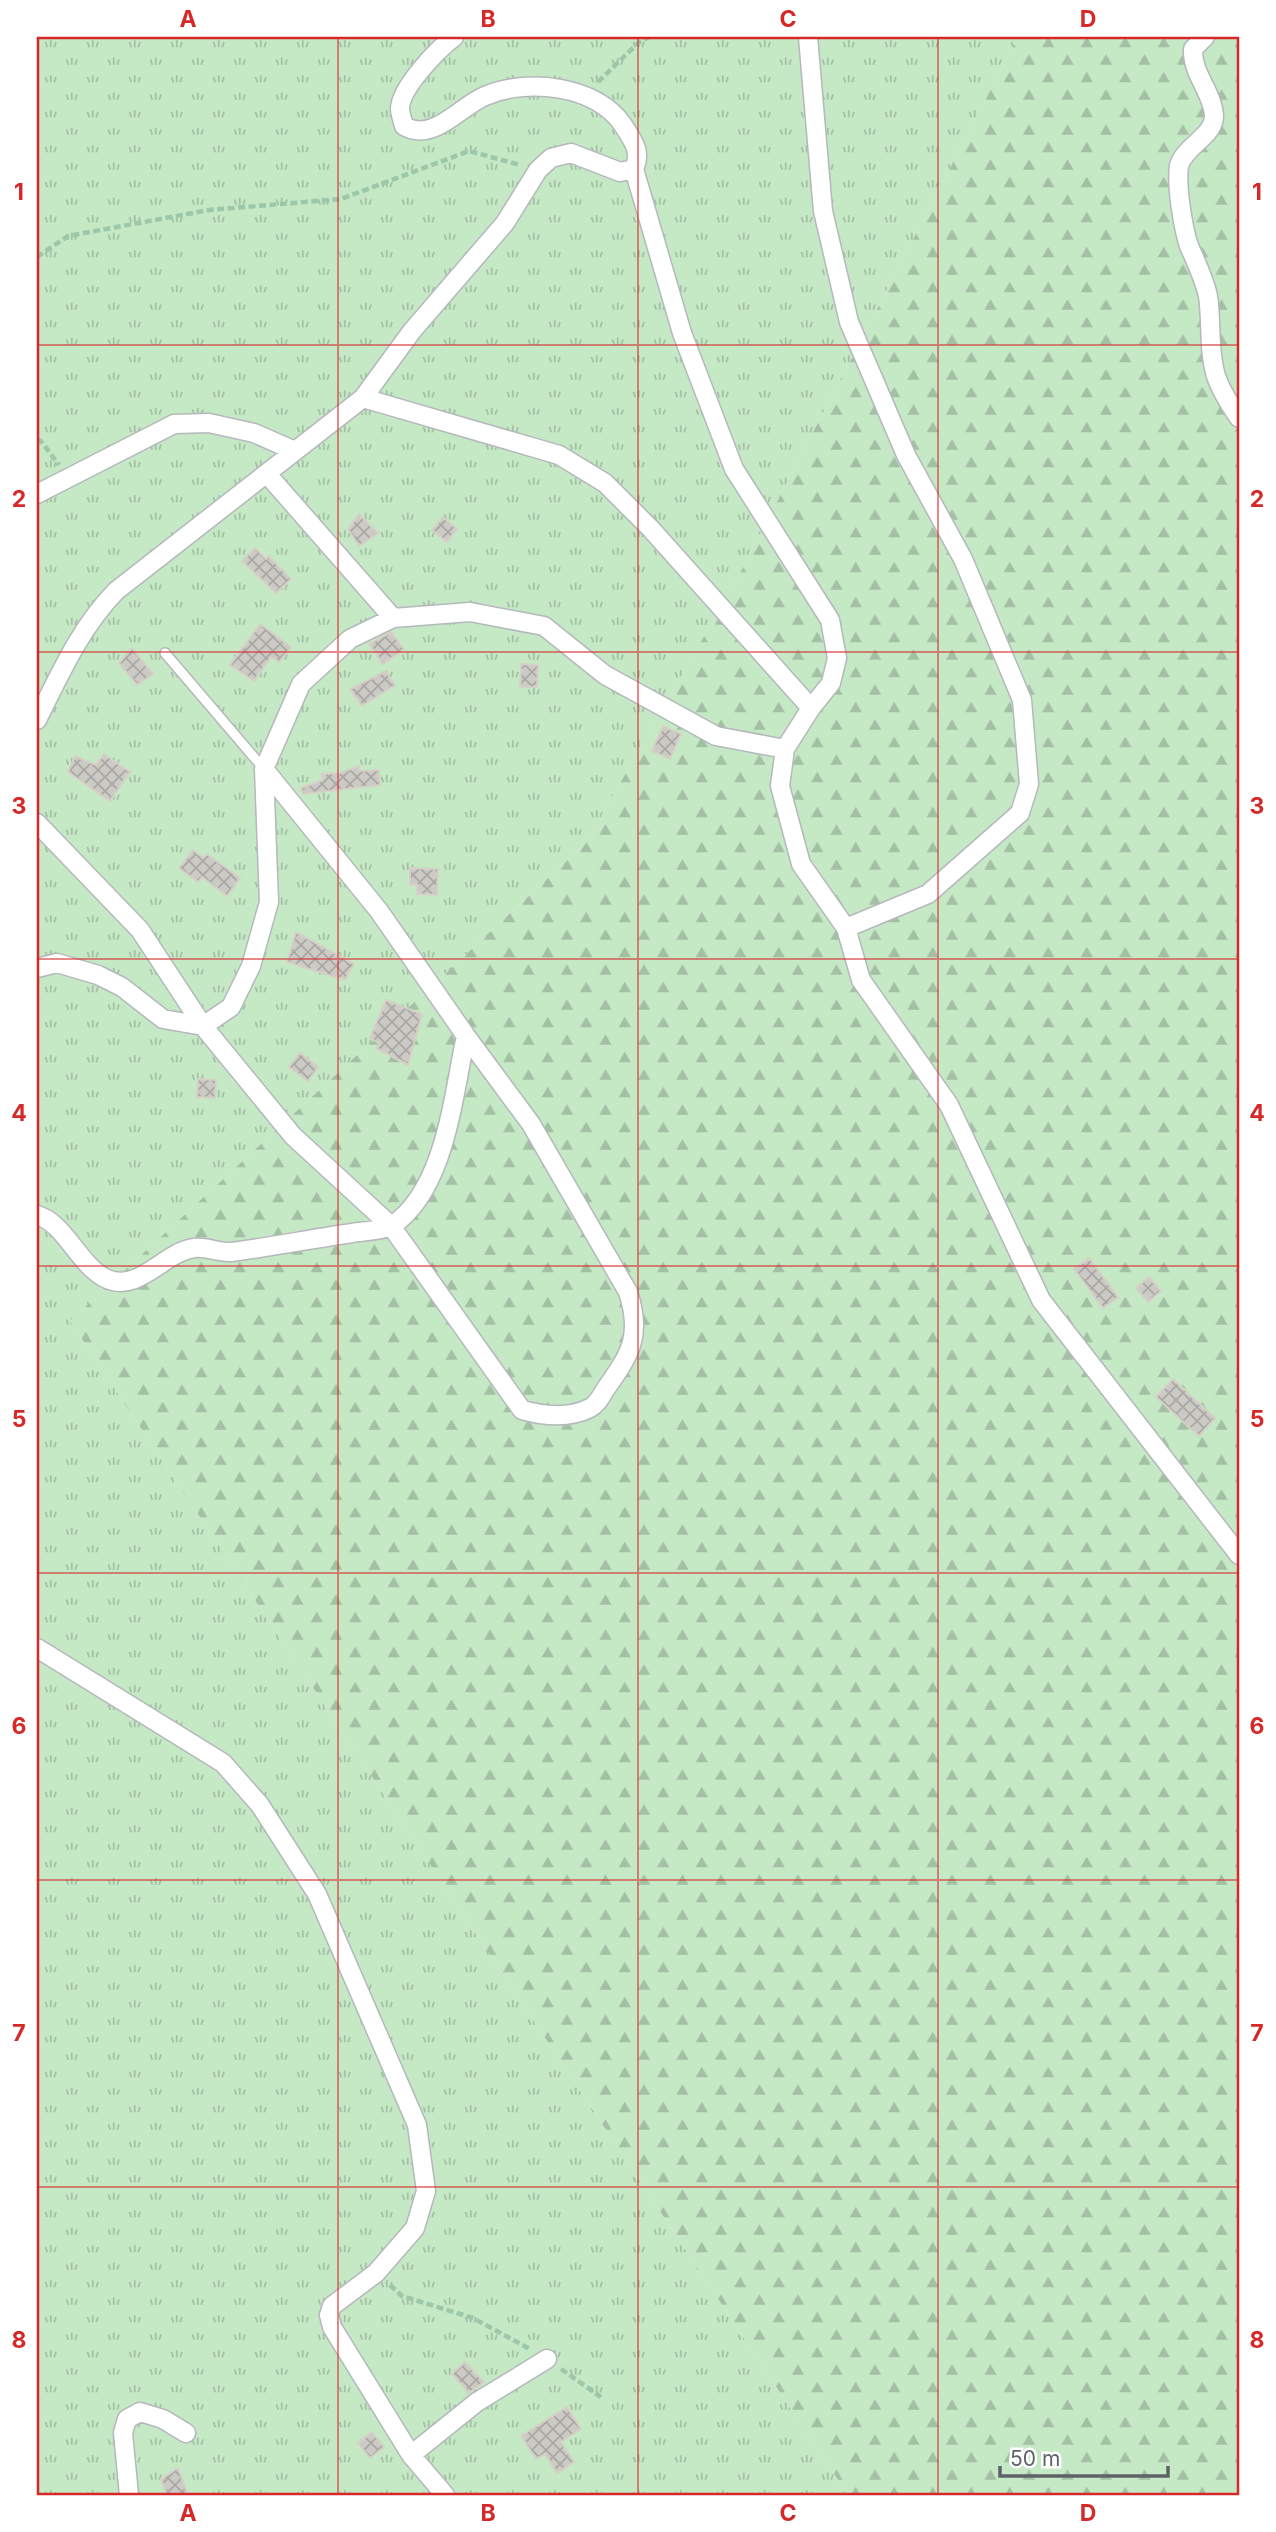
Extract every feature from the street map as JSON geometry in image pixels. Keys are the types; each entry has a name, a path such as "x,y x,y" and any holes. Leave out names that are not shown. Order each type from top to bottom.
{"street":[{"path":"454,37 438,49 413,80 400,107 404,126 414,132 433,129 485,96 531,86 585,94 615,114 636,146 639,158 634,169 682,333 734,469 830,620 837,658 831,683 785,748 780,786 801,864 846,928 861,980 949,1105 1041,1300 1239,1555"},
{"path":"808,37 823,211 849,323 906,455 964,559 1022,700 1029,784 1020,813 928,894 846,928"},
{"path":"1205,37 1193,49 1193,62 1208,95 1214,117 1210,128 1185,152 1179,167 1179,189 1188,242 1208,295 1216,376 1239,418"},
{"path":"37,720 82,632 97,610 116,591 363,398 412,331 505,223 538,170 551,158 571,153 620,172 634,169"},
{"path":"363,398 559,455 605,483 651,529 811,708"},
{"path":"37,494 174,424 209,423 254,433 295,452"},
{"path":"267,474 393,618"},
{"path":"37,968 57,963 98,975 122,987 163,1019 204,1026 231,1007 251,966 269,902 264,769 301,684 350,639 393,618 470,612 544,626 605,675 716,736 785,748"},
{"path":"37,823 140,930 204,1026 293,1136 391,1226 522,1410 543,1416 564,1415 594,1407 624,1363 635,1335 631,1301 531,1124 379,911 264,769"},
{"path":"37,1215 51,1223 93,1268 107,1279 122,1281 136,1279 182,1251 197,1247 227,1252 391,1226 420,1200 440,1157 466,1036"},
{"path":"37,1648 223,1763 260,1805 317,1894 417,2125 426,2191 415,2228 376,2273 332,2306 329,2315 332,2327 411,2455 446,2495"},
{"path":"411,2455 477,2402 547,2359"},
{"path":"128,2495 123,2433 127,2419 140,2412 163,2419 186,2433"}],"lane":[{"path":"165,653 264,769"}],"path":[{"path":"585,94 638,43 649,37"},
{"path":"37,257 68,236 209,211 341,199 469,151 538,170"},
{"path":"37,440 41,441 68,476"},
{"path":"376,2273 402,2295 473,2318 547,2359 601,2397"}],"green space":[{"path":"37,37 1018,37 739,575 586,843 70,1321 848,2495 37,2495"},
{"path":"1018,37 1239,37 1239,2495 848,2495 70,1321 586,843 739,575"}],"building":[{"path":"359,514 378,533 359,546 348,529"},
{"path":"443,517 457,529 447,542 432,530"},
{"path":"255,548 266,559 269,556 291,579 276,593 242,561"},
{"path":"260,624 291,647 279,662 271,657 254,681 230,665"},
{"path":"391,632 404,649 383,664 369,644"},
{"path":"132,648 153,674 137,685 119,663"},
{"path":"521,664 538,665 537,687 520,687"},
{"path":"386,671 395,685 362,706 350,689"},
{"path":"663,726 681,734 670,759 652,751"},
{"path":"104,754 130,772 110,801 68,772 75,756 96,765"},
{"path":"359,766 359,771 379,770 380,785 303,794 301,788 323,780 322,774 340,773"},
{"path":"193,850 203,858 207,854 240,878 227,896 202,877 198,882 179,868"},
{"path":"410,868 438,869 437,895 417,894 417,885 410,885"},
{"path":"296,932 354,964 345,980 287,962"},
{"path":"386,1000 422,1014 408,1065 376,1048 379,1043 370,1038"},
{"path":"300,1053 318,1067 308,1081 289,1067"},
{"path":"198,1079 216,1080 215,1098 197,1097"},
{"path":"1089,1258 1118,1297 1103,1308 1074,1269"},
{"path":"1149,1277 1161,1291 1148,1302 1136,1288"},
{"path":"1173,1379 1215,1418 1199,1436 1156,1397"},
{"path":"465,2362 484,2382 469,2393 452,2374"},
{"path":"567,2407 581,2429 561,2442 574,2462 557,2473 545,2454 536,2459 521,2436"},
{"path":"372,2432 384,2447 370,2458 358,2443"},
{"path":"178,2468 188,2495 167,2495 161,2479"}]}
